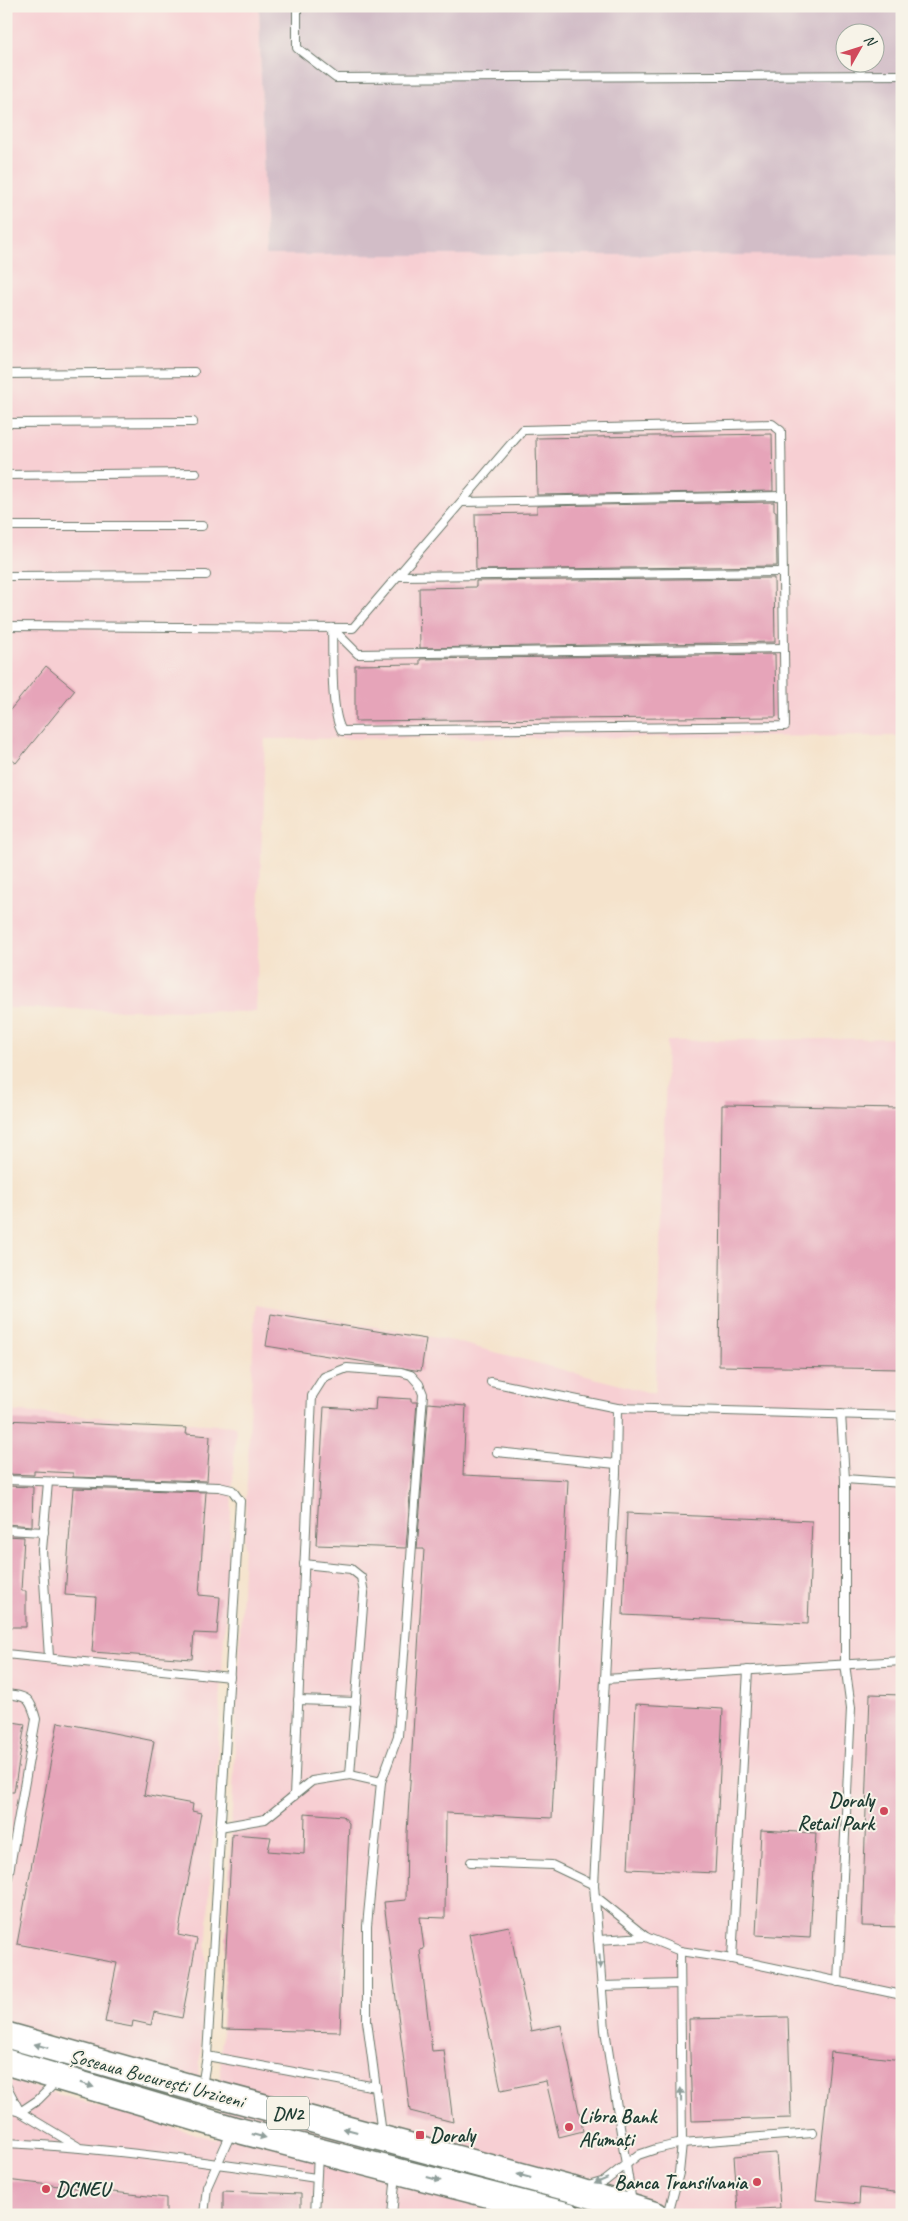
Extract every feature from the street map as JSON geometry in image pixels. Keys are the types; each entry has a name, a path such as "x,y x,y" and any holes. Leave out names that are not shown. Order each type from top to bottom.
{"highway":[{"name":"Șoseaua București Urziceni","path":"6,2036 571,2189 632,2211 656,2215"},
{"name":"Șoseaua București Urziceni","path":"6,2062 233,2129 397,2170 501,2202 568,2215"}],"lane":[{"path":"297,6 297,48 336,78 902,75"},
{"path":"6,374 194,372"},
{"path":"6,423 193,422"},
{"path":"6,626 353,628 523,430 772,424 781,431 784,726 342,731 338,724 334,696 332,628"},
{"path":"6,475 196,473"},
{"path":"462,502 782,496"},
{"path":"6,526 202,526"},
{"path":"398,576 782,572"},
{"path":"6,576 206,575"},
{"path":"332,628 358,654 783,648"},
{"path":"294,1796 312,1396 324,1377 347,1368 401,1372 411,1375 419,1384 423,1394 398,1736 381,1782 367,1926 367,2021 382,2138"},
{"path":"491,1382 617,1408 902,1416"},
{"path":"617,1408 616,1464 594,1885 605,2030 620,2136 627,2164 632,2211"},
{"path":"838,1982 851,1708 845,1664 845,1479 841,1414"},
{"path":"497,1452 616,1464"},
{"path":"845,1479 902,1483"},
{"path":"6,1480 218,1487 232,1490 240,1501 207,2056 201,2090"},
{"path":"48,1482 42,1550 48,1657"},
{"path":"6,1530 44,1532"},
{"path":"304,1564 351,1569 361,1577 364,1593 350,1775"},
{"path":"6,1654 230,1677"},
{"path":"605,1679 902,1661"},
{"path":"732,1959 748,1670"},
{"path":"6,1694 23,1696 32,1704 36,1719 6,1889"},
{"path":"298,1700 356,1702"},
{"path":"220,1827 265,1819 312,1781 350,1775 381,1782"},
{"path":"471,1862 552,1865 594,1885"},
{"path":"595,1896 646,1937 680,1951 732,1959 902,1995"},
{"path":"598,1940 646,1937"},
{"path":"668,2215 679,2173 682,2143 680,1951"},
{"path":"601,1986 680,1984"},
{"path":"207,2056 376,2086"},
{"path":"20,2112 38,2100 61,2078"},
{"path":"6,2085 20,2112"},
{"path":"6,2108 20,2112 79,2147"},
{"path":"204,2215 207,2187 233,2129"},
{"path":"571,2189 605,2180 638,2155 656,2149 682,2143 813,2133"},
{"path":"6,2143 79,2147 217,2163 316,2178"},
{"path":"315,2215 319,2152"},
{"path":"392,2215 397,2170"}],"shaded area":[{"path":"6,6 259,6 266,255 902,255 902,736 265,739 256,1012 6,1008"},
{"path":"259,6 902,6 902,255 266,255"},
{"name":"Doraly","path":"902,1038 902,2215 6,2215 6,2079 217,2140 255,1305 453,1341 655,1394 667,1041"},
{"path":"6,1411 236,1426 199,2078 6,2025"}],"building":[{"path":"772,434 773,491 537,495 536,438"},
{"path":"774,502 774,511 776,511 777,566 476,570 475,514 537,513 537,506"},
{"path":"774,578 775,642 420,648 419,588 476,587 476,581"},
{"path":"775,654 776,717 355,721 355,665 420,664 420,659"},
{"path":"46,666 75,690 16,763 6,755 6,715"},
{"path":"722,1105 902,1108 902,1369 719,1366"},
{"path":"271,1314 426,1339 421,1371 266,1346"},
{"path":"376,1397 411,1399 411,1402 417,1402 406,1548 316,1545 324,1407 375,1410"},
{"path":"428,1403 466,1406 463,1475 568,1480 552,1818 446,1813 445,1918 420,1917 424,1949 420,1950 432,2051 444,2050 453,2122 410,2111 384,1902 406,1900 407,1833 424,1549 417,1549"},
{"path":"6,1420 187,1428 186,1434 210,1436 207,1481 73,1477 73,1473 34,1471 34,1475 6,1474"},
{"path":"6,1486 33,1487 32,1526 6,1524"},
{"path":"73,1488 206,1492 199,1595 220,1597 217,1634 194,1633 192,1659 92,1652 96,1597 65,1595"},
{"path":"627,1513 812,1521 808,1624 623,1615"},
{"path":"6,1536 24,1537 21,1591 26,1591 26,1627 6,1627"},
{"name":"Doraly Retail Park","path":"870,1694 902,1695 902,1927 862,1926"},
{"path":"636,1704 723,1709 715,1873 628,1869"},
{"path":"6,1721 25,1724 14,1792 6,1792"},
{"path":"58,1722 154,1741 144,1795 193,1804 192,1811 201,1813 178,1935 197,1939 182,2018 154,2012 151,2025 133,2021 132,2027 105,2022 117,1963 17,1944"},
{"path":"305,1813 343,1816 349,1823 340,2032 222,2029 232,1834 271,1837 268,1851 304,1854"},
{"path":"761,1830 816,1833 810,1938 756,1935"},
{"path":"509,1926 531,2031 561,2025 583,2131 559,2137 546,2081 501,2090 469,1934"},
{"path":"788,2017 791,2118 692,2121 689,2019"},
{"path":"831,2052 902,2060 902,2193 860,2188 859,2204 816,2200"},
{"name":"Banca Transilvania","path":"776,2153 780,2208 738,2210 734,2156"},
{"name":"DCNEU","path":"6,2180 166,2198 166,2215 6,2215"},
{"path":"223,2191 301,2194 301,2215 223,2215"}],"place":[{"name":"Doraly Retail Park","path":"884,1811"},
{"name":"Libra Bank Afumați","path":"569,2127"},
{"name":"Doraly","path":"420,2135"},
{"name":"Banca Transilvania","path":"757,2182"},
{"name":"DCNEU","path":"46,2189"}]}
